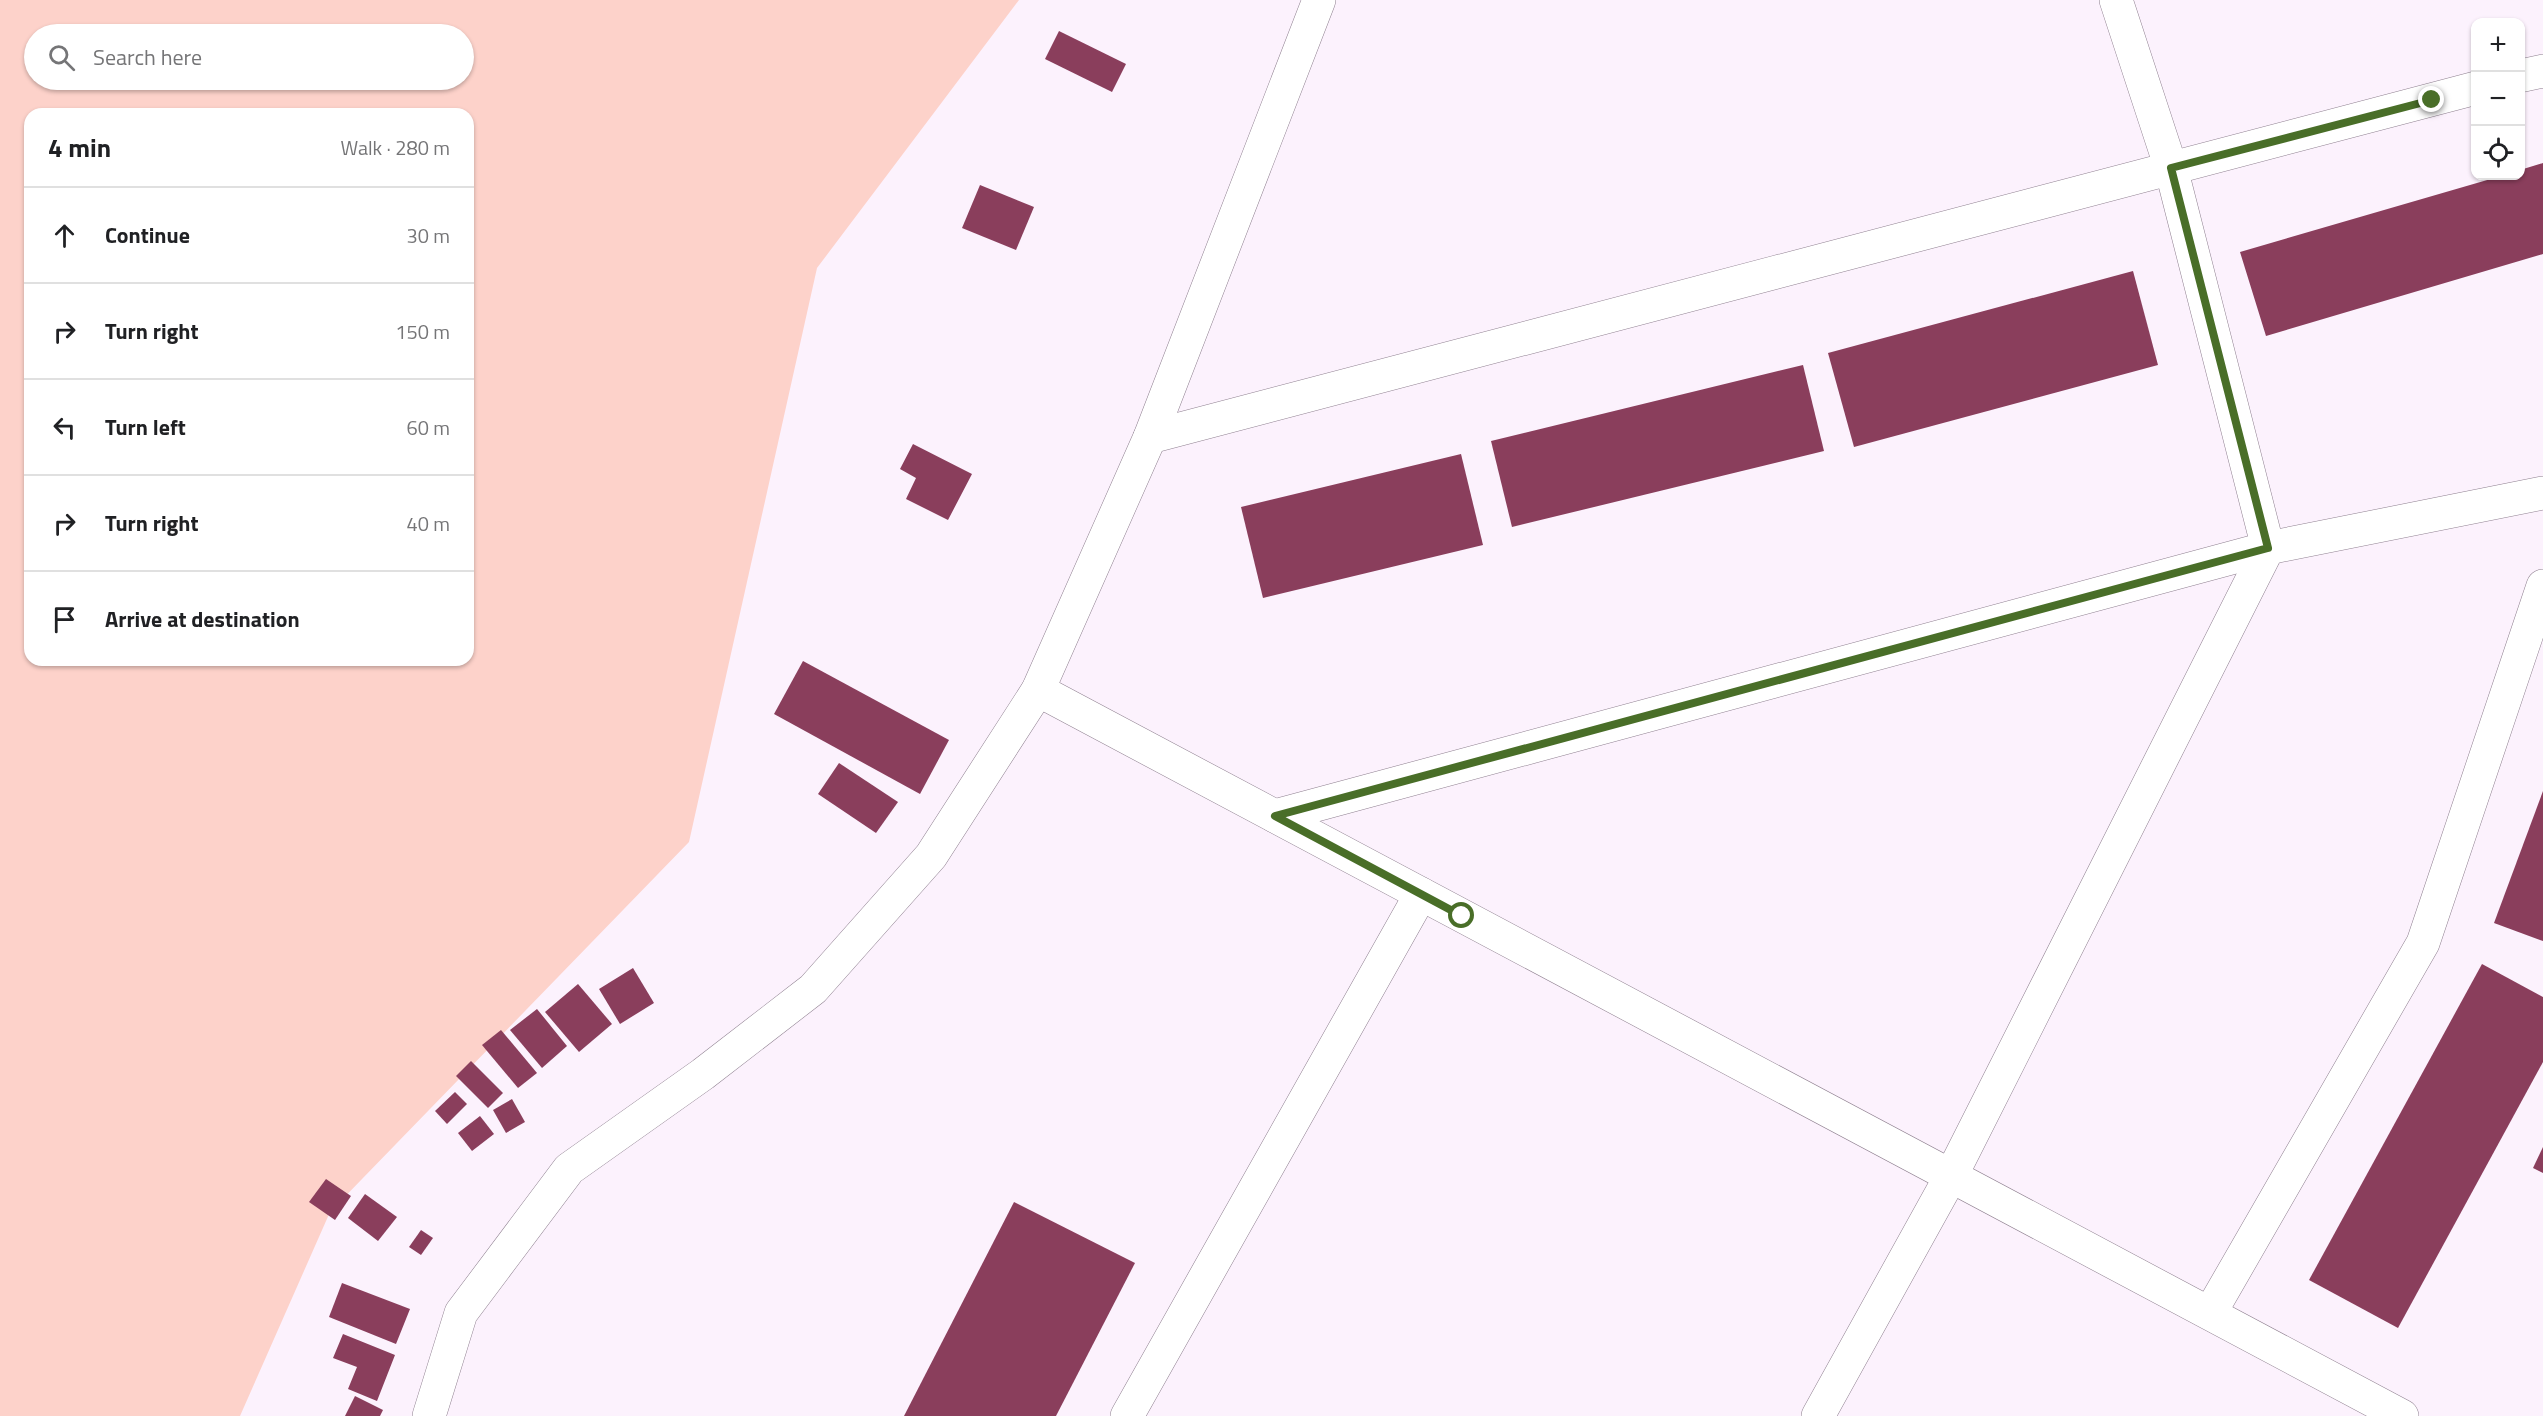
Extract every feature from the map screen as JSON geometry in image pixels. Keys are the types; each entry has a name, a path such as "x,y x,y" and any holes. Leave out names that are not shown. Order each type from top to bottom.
{"street":[{"path":"429,1416 461,1313 569,1169 703,1074 813,989 931,856 1038,690 1150,436 1319,0"},
{"path":"1818,1416 1951,1176 2268,548 2171,168 2116,0"},
{"path":"2525,75 2543,70"},
{"path":"1150,436 2471,89"},
{"path":"1275,816 2268,548 2543,493"},
{"path":"2210,1313 2423,943 2543,586"},
{"path":"1038,690 2403,1416"},
{"path":"1127,1416 1421,894"}],"shaded area":[{"path":"0,0 1019,0 817,268 689,842 330,1212 240,1416 0,1416"}],"building":[{"path":"1059,31 1126,64 1112,92 1045,59"},
{"path":"2543,163 2543,254 2266,336 2240,252 2487,180 2525,180 2525,168"},
{"path":"980,185 1034,207 1016,250 962,228"},
{"path":"2133,271 2158,365 1854,447 1828,353"},
{"path":"1803,365 1824,451 1512,527 1491,441"},
{"path":"913,444 972,474 948,520 906,499 916,478 900,469"},
{"path":"1461,454 1483,545 1263,598 1241,507"},
{"path":"803,661 949,740 920,794 774,714"},
{"path":"839,763 898,802 876,833 818,794"},
{"path":"2543,791 2543,941 2494,923"},
{"path":"2482,964 2543,997 2543,1062 2398,1328 2309,1280"},
{"path":"633,968 654,1003 620,1024 599,989"},
{"path":"578,984 612,1024 579,1052 545,1012"},
{"path":"537,1009 567,1046 542,1068 510,1030"},
{"path":"501,1030 537,1073 518,1088 482,1045"},
{"path":"471,1061 503,1093 488,1108 456,1076"},
{"path":"455,1092 467,1104 447,1124 435,1111"},
{"path":"512,1099 525,1122 506,1133 493,1110"},
{"path":"480,1116 494,1134 472,1151 458,1133"},
{"path":"2543,1147 2543,1173 2533,1168"},
{"path":"326,1179 351,1196 335,1220 309,1202"},
{"path":"365,1194 397,1217 378,1241 348,1218"},
{"path":"1014,1202 1135,1263 1056,1416 904,1416"},
{"path":"421,1230 433,1238 421,1255 409,1247"},
{"path":"342,1283 410,1309 396,1344 329,1317"},
{"path":"343,1334 395,1355 377,1401 348,1389 357,1367 333,1358"},
{"path":"355,1396 383,1410 380,1416 345,1416"}],"route":[{"path":"1462,916 1275,816 2268,548 2171,168 2432,100"}]}
